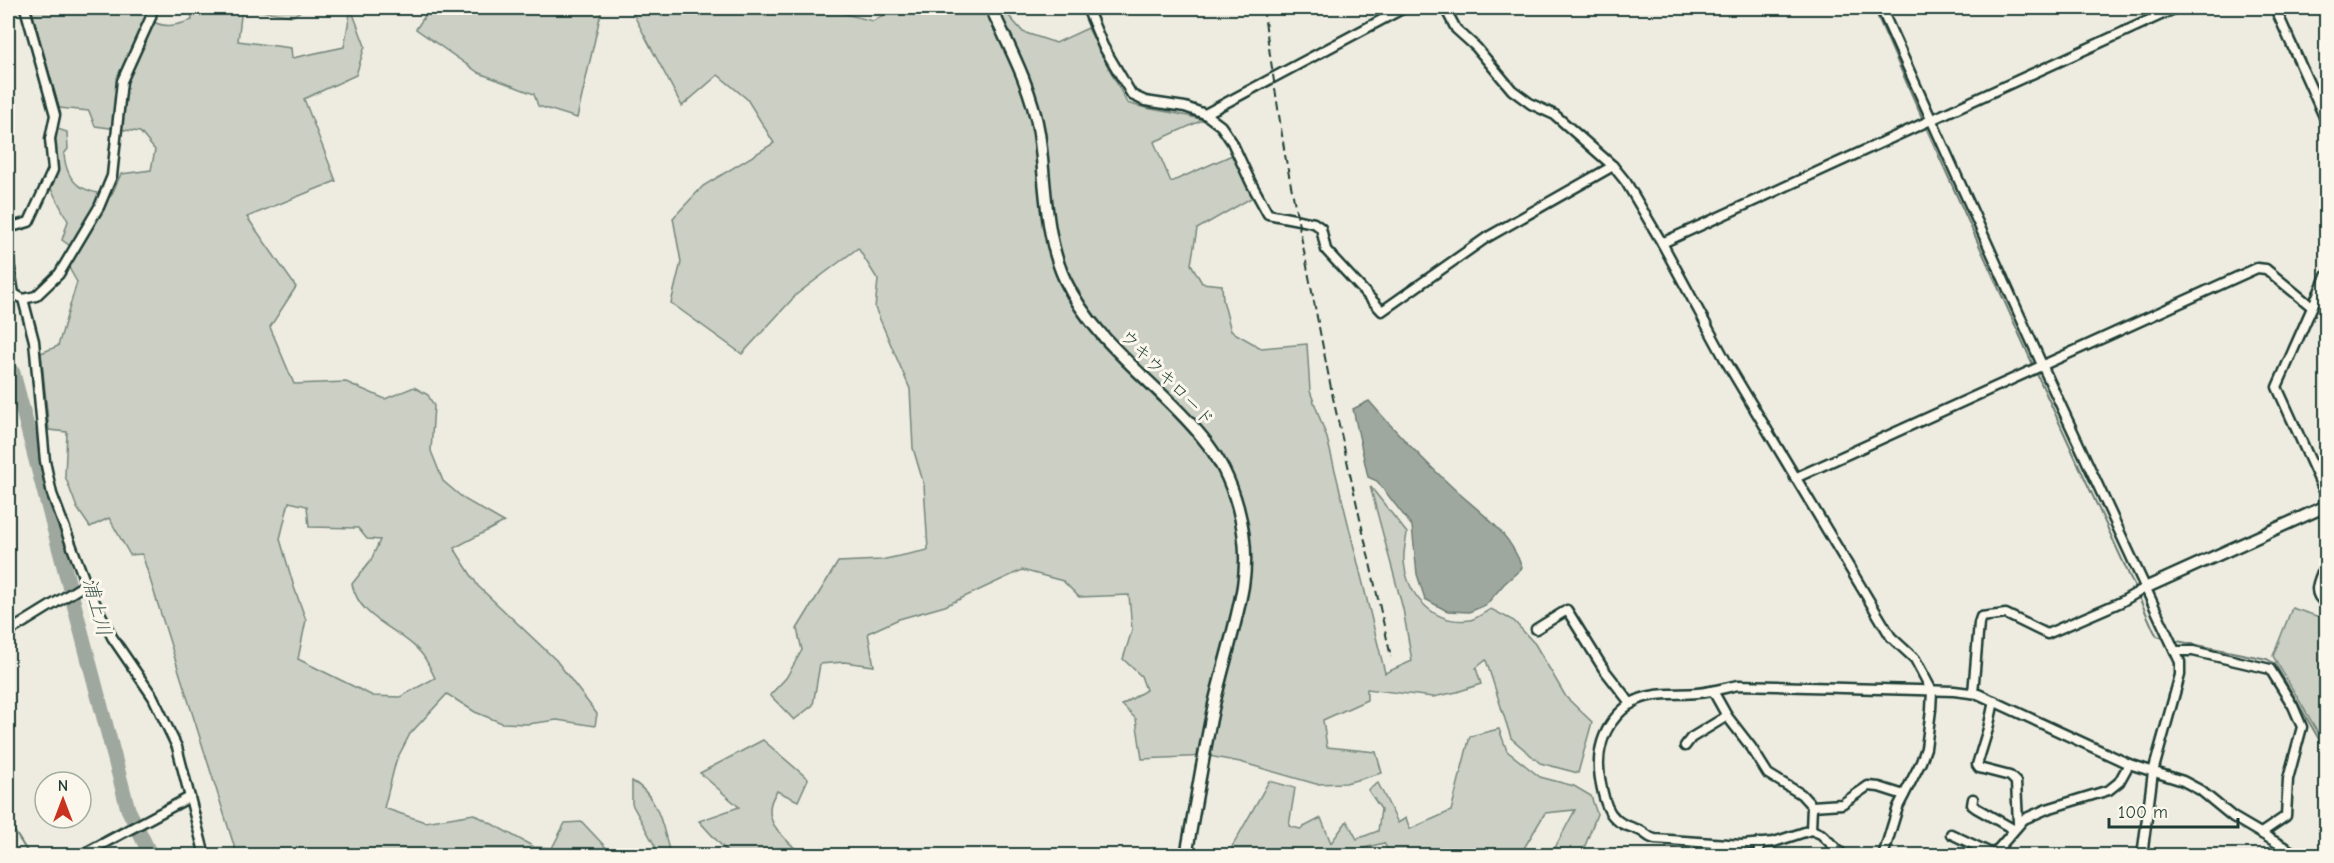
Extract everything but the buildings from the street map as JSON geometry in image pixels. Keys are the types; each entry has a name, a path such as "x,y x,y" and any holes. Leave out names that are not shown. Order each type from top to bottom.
{"street":[{"path":"8,228 29,222 53,167 50,139 55,116 24,8"},
{"path":"8,256 11,295 23,299 36,296 59,274 103,197 112,176 122,81 152,17 152,8"},
{"name":"ウキウキロード","path":"991,8 1030,98 1039,133 1052,239 1064,277 1074,298 1096,328 1175,406 1212,449 1226,477 1239,514 1244,552 1242,587 1213,710 1186,855"},
{"path":"1087,8 1103,46 1132,95 1145,101 1185,107 1205,114 1221,126 1232,142 1268,214 1314,223 1321,228 1326,249 1382,310 1486,238 1613,166"},
{"path":"1205,114 1404,8"},
{"path":"1445,8 1456,29 1476,47 1512,90 1531,104 1555,116 1613,166 1626,183 1662,243 1727,363 1891,638 1915,659 1932,691 1926,748 1913,782 1904,795 1883,855"},
{"path":"1881,8 2140,591 2173,647 2181,670 2153,772 2142,855"},
{"path":"1662,243 2176,8"},
{"path":"2275,8 2326,121"},
{"path":"1795,478 2042,368 2257,268 2266,269 2312,307"},
{"path":"1973,693 1981,617 2006,614 2046,634 2325,510 2325,493 2277,387 2326,276"},
{"path":"23,299 34,341 49,484 86,584 112,637 153,697 177,747 205,855"},
{"path":"2326,565 2317,590 2319,598 2326,603"},
{"path":"8,632 86,584"},
{"path":"1536,629 1567,610 1603,668 1631,704"},
{"path":"2173,647 2270,669 2301,722 2301,733 2288,779 2286,816 2261,833"},
{"path":"1844,855 1821,834 1811,830 1774,842 1728,845 1655,839 1621,824 1613,817 1602,792 1598,757 1603,735 1609,725 1631,704 1644,698 1665,694 1713,691 1738,685 1973,693 2129,764 2183,781 2200,790 2233,817 2296,855 2309,855"},
{"path":"1713,691 1727,716 1768,774 1801,794 1812,806 1811,830"},
{"path":"1994,701 1977,765 1979,768 2010,776 2016,782 2015,826"},
{"path":"1685,746 1691,738 1727,716"},
{"path":"1951,834 1992,855 2015,826 2029,816 2115,787 2129,764"},
{"path":"1812,806 1842,804 1868,786 1904,795"},
{"path":"80,855 190,797"},
{"path":"1973,799 1972,805 2015,826"},
{"path":"1759,843 1759,855"}],"shaded area":[{"path":"31,8 149,8 148,19 170,26 192,20 191,8 242,8 238,41 291,48 292,58 344,47 351,8 365,46 356,75 304,99 336,181 247,217 296,287 270,327 294,384 346,382 385,399 414,387 428,395 434,406 431,451 443,481 464,499 504,522 454,548 478,586 556,660 597,714 595,726 557,720 528,724 502,723 475,712 447,694 410,734 396,761 384,808 425,822 474,814 534,847 552,848 565,823 582,822 613,855 237,855 142,554 130,555 109,518 90,527 77,508 65,476 67,432 49,430 41,353 58,346 77,282 69,268 77,251 62,240 68,221 49,185 55,128 67,132 68,149 64,154 73,180 84,189 101,194 111,196 121,174 151,170 155,150 140,132 95,126 89,111 59,108","holes":["289,502 307,506 309,527 358,528 367,539 380,540 371,560 352,584 356,597 363,607 381,623 402,636 421,653 435,678 400,697 373,696 298,659 306,620 280,539"]},
{"path":"242,8 305,8 293,16"},
{"path":"430,8 602,8 577,118 538,106 534,94 479,73 416,29"},
{"path":"630,8 845,8 845,14 873,21 896,8 953,8 962,11 1002,8 1023,32 1056,43 1088,28 1127,103 1203,120 1154,142 1171,182 1232,155 1253,197 1197,229 1191,264 1202,283 1222,285 1223,300 1231,331 1261,348 1307,344 1310,391 1327,438 1385,673 1412,661 1403,609 1370,486 1407,533 1404,551 1406,574 1411,586 1425,606 1445,618 1470,620 1491,609 1514,621 1535,644 1566,697 1592,722 1578,773 1540,763 1511,738 1486,660 1476,668 1481,684 1433,697 1367,689 1367,700 1323,720 1327,747 1376,752 1382,773 1346,783 1316,784 1240,762 1209,756 1142,759 1136,719 1122,705 1146,690 1141,676 1123,659 1132,630 1129,595 1079,597 1063,581 1022,570 945,606 899,619 868,633 874,666 844,662 820,664 813,705 794,720 770,695 786,678 802,650 797,629 838,562 881,560 928,550 924,485 913,448 910,389 875,308 878,280 858,248 797,294 742,354 671,303 681,262 673,218 703,186 774,143 747,99 718,75 682,106"},
{"path":"1369,401 1429,465 1492,522 1517,555 1522,568 1486,605 1469,612 1447,611 1425,599 1417,574 1412,526 1377,481 1368,477 1353,409"},
{"path":"2292,608 2326,619 2326,746 2273,656"},
{"path":"1499,729 1507,751 1540,777 1574,786 1591,796 1597,814 1585,846 1588,855 1551,855 1575,810 1545,813 1520,855 1390,855 1384,843 1337,855 1233,855 1232,847 1269,781 1295,788 1289,826 1300,829 1321,818 1331,843 1347,821 1357,839 1378,831 1381,809 1368,790 1378,783 1398,823 1406,818 1410,829 1451,811 1470,736"},
{"path":"763,740 808,779 798,801 777,791 770,810 774,825 800,855 730,855 699,821 739,807 700,773"},
{"path":"632,781 641,787 654,804 670,855 651,855 656,848 632,804"}],"waterway":[{"path":"1874,8 1923,120"},
{"path":"1925,125 2034,367"},
{"path":"10,296 13,373"},
{"name":"浦上川","path":"8,368 13,373 128,809 151,856"},
{"path":"2036,372 2136,590"},
{"path":"2138,595 2157,636 2166,639"},
{"path":"2172,640 2267,659 2275,664 2326,751"},
{"path":"8,821 30,856"},
{"path":"68,856 133,821"}],"railway":[{"path":"1263,8 1285,155 1333,398 1391,657"},
{"path":"2317,856 2326,813"}]}
